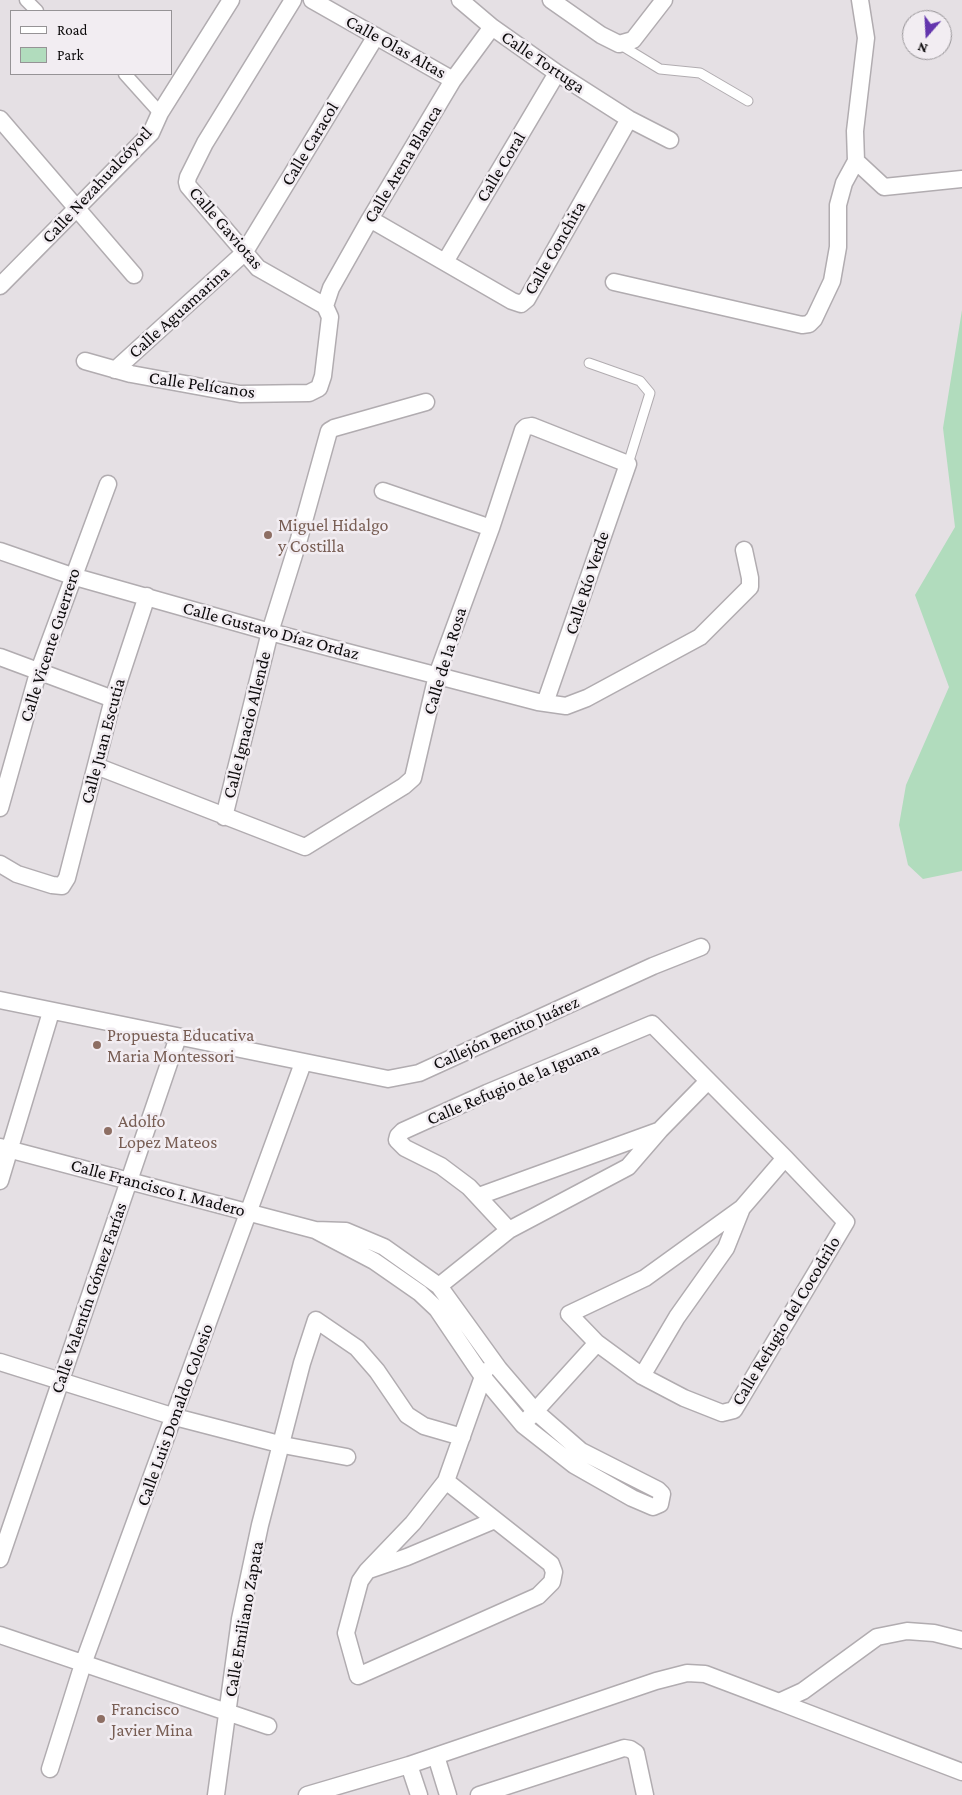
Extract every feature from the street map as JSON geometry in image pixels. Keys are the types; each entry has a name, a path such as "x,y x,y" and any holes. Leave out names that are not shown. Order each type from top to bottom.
{"street":[{"path":"26,0 36,10"},
{"name":"Calle Nezahualcóyotl","path":"0,286 151,134 160,114 231,0"},
{"name":"Calle Gaviotas","path":"293,0 205,143 188,177 188,186 258,268 324,306"},
{"name":"Calle Olas Altas","path":"312,0 454,80"},
{"name":"Calle Tortuga","path":"460,0 492,27 557,73 629,119 670,140"},
{"path":"551,0 601,35 619,44 633,40 664,0"},
{"path":"614,282 802,325 809,324 814,319 832,281 838,248 838,205 844,183 856,161 855,131 866,38 860,0"},
{"name":"Calle Arena Blanca","path":"324,306 331,288 370,219 454,80 492,27"},
{"name":"Calle Caracol","path":"244,253 376,36"},
{"name":"Calle Coral","path":"445,262 557,73"},
{"path":"126,75 160,114"},
{"path":"0,119 79,208 134,275"},
{"name":"Calle Conchita","path":"370,219 512,301 521,304 527,299 629,119"},
{"path":"856,161 884,187 962,179"},
{"name":"Calle Aguamarina","path":"115,370 244,253"},
{"name":"Calle Pelícanos","path":"85,361 115,370 240,394 309,393 319,388 323,376 330,317 324,306"},
{"name":"Calle Ignacio Allende","path":"224,817 270,632 299,539 329,431 426,402"},
{"name":"Calle de la Rosa","path":"224,817 305,847 413,778 437,675 490,528 522,430 526,426 532,426 628,464"},
{"name":"Calle Río Verde","path":"545,702 628,464"},
{"name":"Calle Vicente Guerrero","path":"0,808 38,672 72,576 108,484"},
{"path":"382,492 490,528"},
{"name":"Calle Gustavo Díaz Ordaz","path":"0,551 72,576 270,632 566,706 587,698 700,637 750,587 744,550"},
{"name":"Calle Juan Escutia","path":"0,864 17,874 52,885 62,886 67,878 113,699 147,596"},
{"path":"0,657 113,699"},
{"path":"96,766 224,817"},
{"name":"Callejón Benito Juárez","path":"0,1000 51,1012 381,1078 402,1077 419,1073 653,966 701,947"},
{"path":"0,1181 5,1148 51,1012"},
{"name":"Calle Refugio de la Iguana","path":"509,1230 479,1196 441,1166 405,1148 397,1140 398,1136 403,1131 487,1093 652,1024 743,1116"},
{"name":"Calle Valentín Gómez Farías","path":"0,1559 178,1037"},
{"name":"Calle Luis Donaldo Colosio","path":"50,1769 83,1664 303,1063"},
{"path":"439,1286 509,1230 628,1167 660,1130 708,1081"},
{"name":"Calle Refugio del Cocodrilo","path":"743,1116 785,1158 846,1222 734,1410 722,1413 684,1398 642,1376 598,1343 570,1314 645,1278 742,1208 785,1158"},
{"path":"479,1196 660,1130"},
{"name":"Calle Francisco I. Madero","path":"5,1148 315,1230 374,1261 420,1293 437,1309 483,1377 523,1424 574,1465 632,1498 653,1506 660,1504 662,1494 658,1490 581,1451 535,1411 491,1358 439,1286 384,1247 346,1231 315,1230"},
{"name":"Calle Refugio del Cocodrilo","path":"642,1376 677,1317 726,1248 742,1208"},
{"name":"Calle Emiliano Zapata","path":"216,1795 240,1619 260,1525 283,1445 302,1364 316,1320 357,1348 377,1371 407,1415 424,1426 462,1437"},
{"path":"523,1424 598,1343"},
{"path":"446,1481 551,1564 554,1572 552,1582 538,1596 358,1676 346,1633 360,1581 367,1571 413,1523 446,1481 491,1358"},
{"path":"0,1362 175,1416 283,1445 347,1457"},
{"path":"367,1571 407,1557 495,1520"},
{"path":"779,1702 803,1691 877,1637 907,1631 934,1633 962,1640"},
{"path":"0,1635 227,1714 268,1726"},
{"path":"307,1795 409,1765 656,1681 687,1673 705,1674 962,1772"},
{"path":"480,1795 624,1748 636,1753 645,1795"},
{"path":"436,1756 448,1795"},
{"path":"409,1765 419,1795"}],"lane":[{"path":"619,44 660,70 700,73 748,101"},
{"path":"589,363 640,381 650,392 628,464"}],"green space":[{"path":"962,310 962,871 923,879 908,865 899,825 906,785 949,687 915,595 955,527 943,428"}],"place":[{"name":"Miguel Hidalgo y Costilla","path":"268,535"},
{"name":"Propuesta Educativa Maria Montessori","path":"97,1045"},
{"name":"Adolfo Lopez Mateos","path":"108,1131"},
{"name":"Francisco Javier Mina","path":"101,1719"}]}
